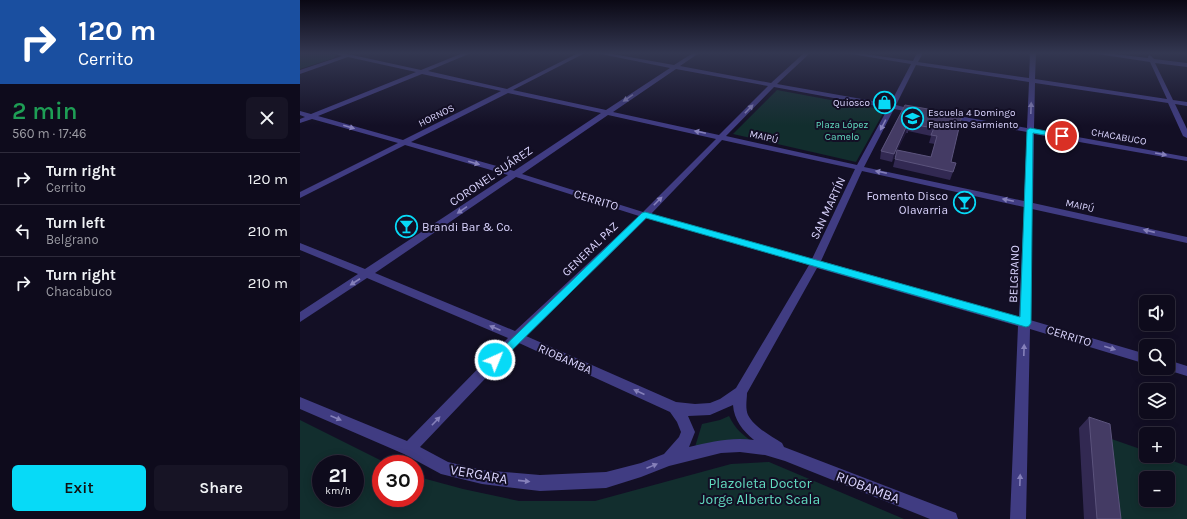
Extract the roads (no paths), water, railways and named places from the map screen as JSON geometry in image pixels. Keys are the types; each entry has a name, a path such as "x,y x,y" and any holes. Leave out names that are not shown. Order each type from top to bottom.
{"street":[{"path":"300,121 408,77"},
{"name":"MAIPÚ","path":"446,77 1029,204 1187,240"},
{"name":"HORNOS","path":"300,195 534,77"},
{"name":"CORONEL SUÁREZ","path":"300,318 660,77"},
{"path":"736,77 923,112"},
{"name":"GENERAL PAZ","path":"409,449 517,337 645,214 723,137 780,77"},
{"name":"SAN MARTÍN","path":"741,392 815,263 860,167 908,77"},
{"path":"1013,77 1187,104"},
{"path":"1160,77 1187,136"},
{"name":"BELGRANO","path":"1018,519 1026,323 1032,80"},
{"name":"CERRITO","path":"300,113 515,174 645,214 1139,357"},
{"name":"CHACABUCO","path":"938,114 1187,159"},
{"name":"RIOBAMBA","path":"300,246 368,273 517,337 675,408 703,412 727,403 741,392"},
{"path":"1175,367 1187,371"},
{"path":"741,392 741,415 751,428 785,454"},
{"name":"VERGARA","path":"300,403 409,449 446,469 482,477 540,483 606,480 669,460"},
{"path":"669,460 685,441 688,432 683,419 675,408"},
{"name":"RIOBAMBA","path":"669,460 721,446 740,445 758,447 785,454 950,519"}],"place":[{"name":"Quiosco","path":"885,102"},
{"name":"Escuela 4 Domingo Faustino Sarmiento","path":"912,118"},
{"name":"Fomento Disco Olavarria","path":"964,203"},
{"name":"Brandi Bar & Co.","path":"407,227"}],"park label":[{"name":"Plaza López Camelo","path":"842,130"},
{"name":"Plazoleta Doctor Jorge Alberto Scala","path":"760,492"}]}
